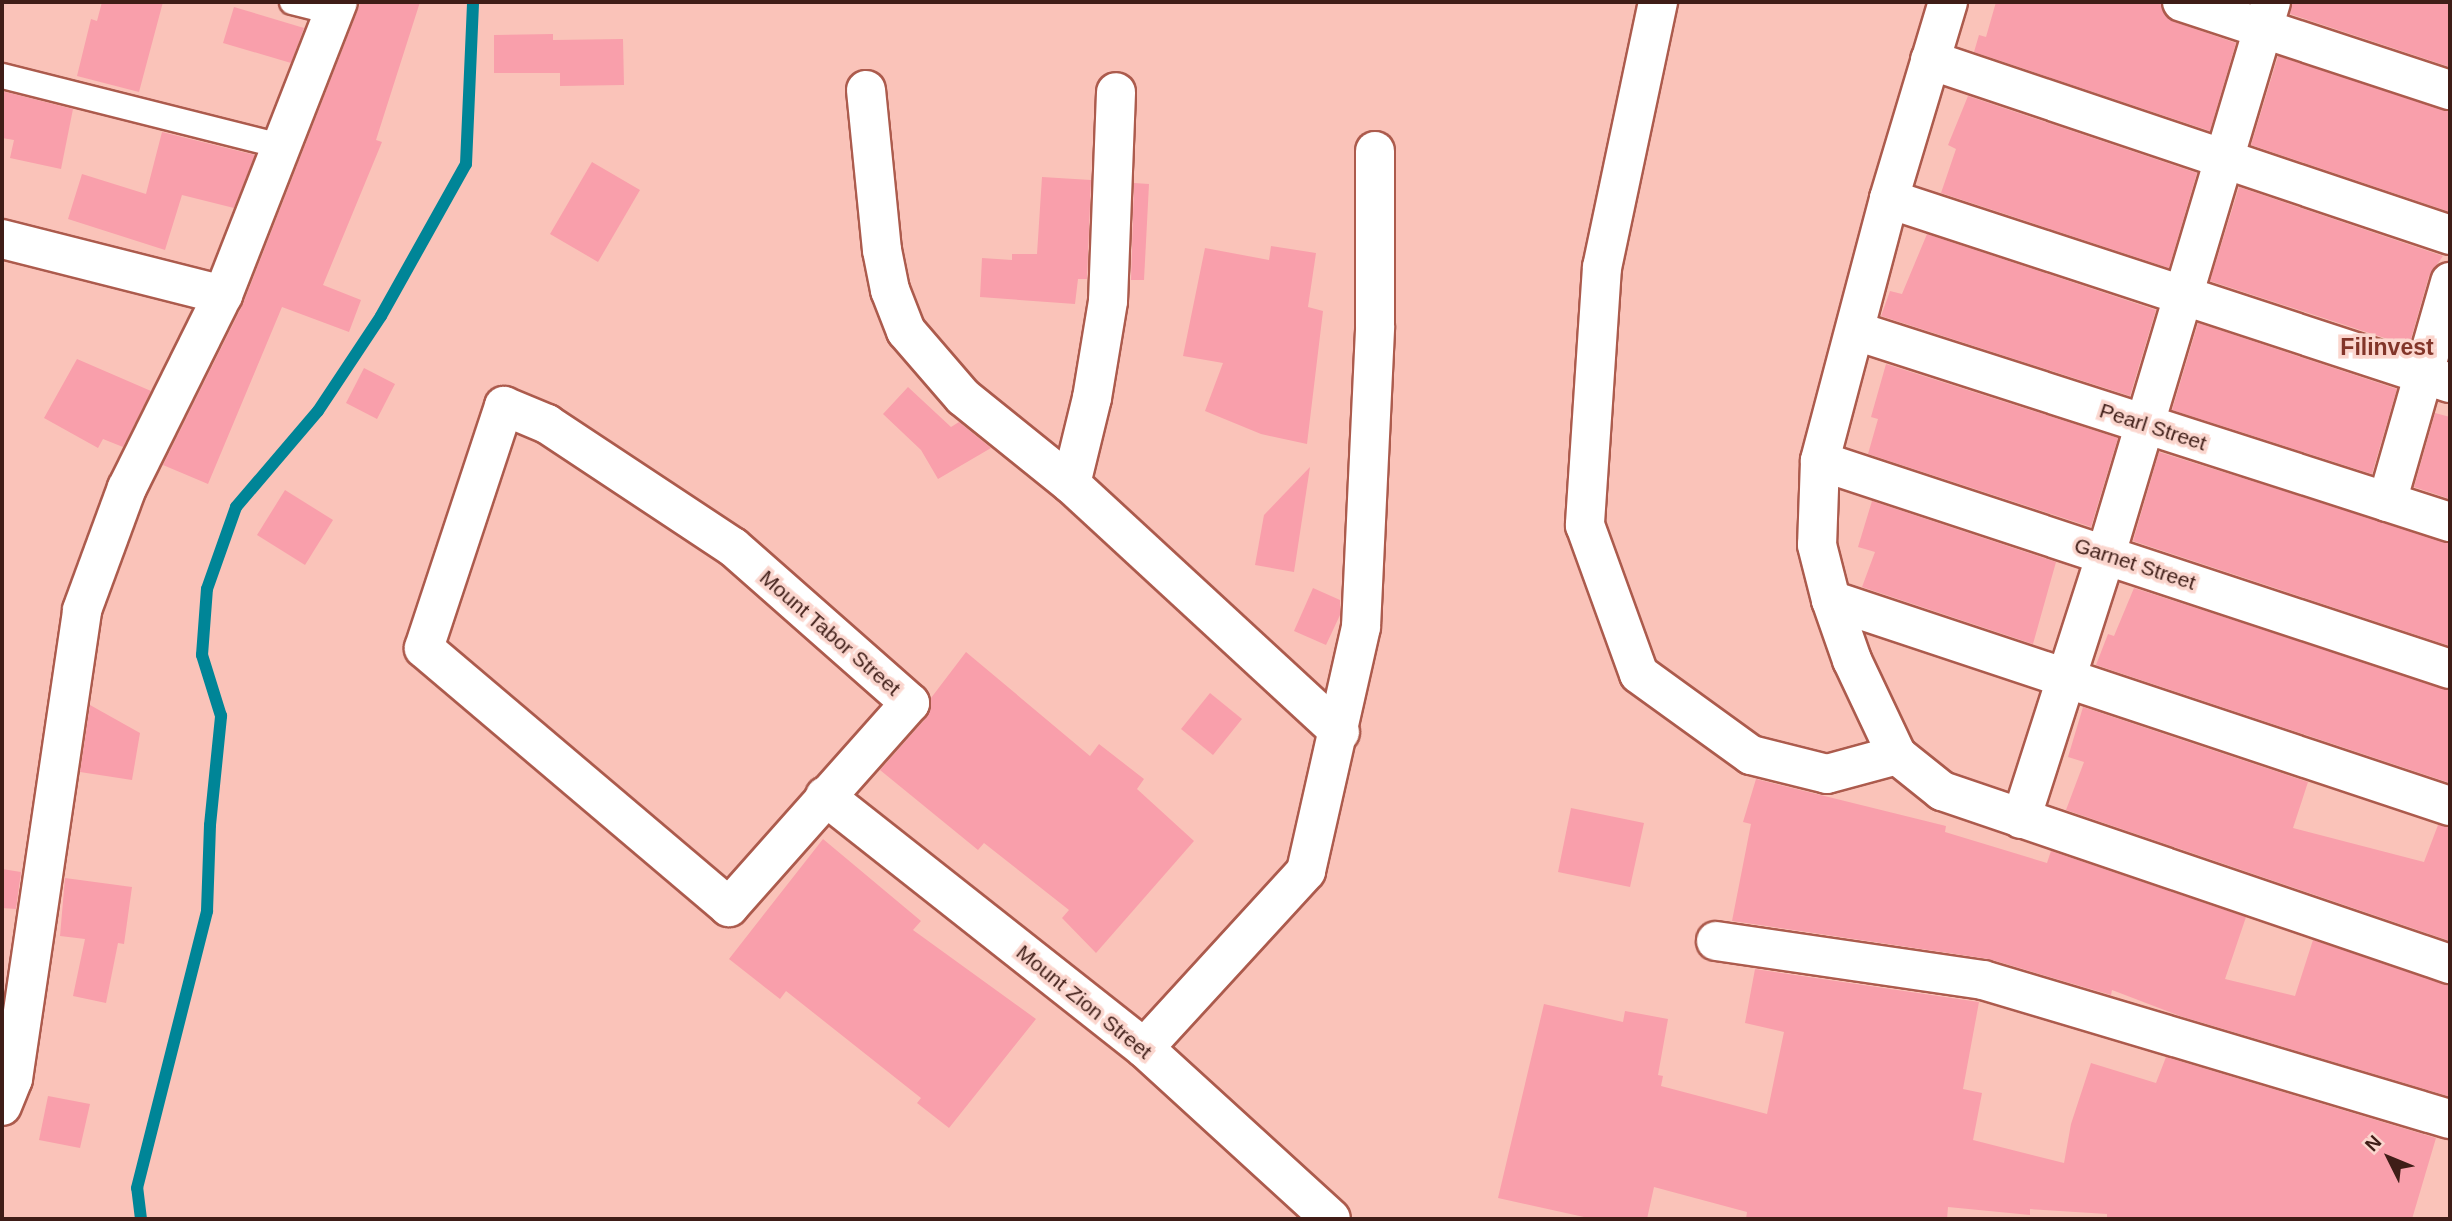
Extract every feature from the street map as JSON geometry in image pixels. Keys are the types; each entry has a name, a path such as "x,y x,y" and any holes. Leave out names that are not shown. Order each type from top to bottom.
{"street":[{"path":"1658,2 1602,267 1584,525 1639,674 1751,755 1827,774 1897,755"},
{"path":"1948,2 1889,199 1820,461 1817,545 1831,600 1852,660 1897,755 1942,791 2450,964"},
{"path":"2182,2 2268,15 2450,90"},
{"path":"2,1106 13,1079 82,610 127,488 223,295 337,7"},
{"path":"2021,819 2106,554 2268,15"},
{"path":"1930,60 2450,235"},
{"path":"866,90 882,250 890,290 906,331 963,397 1071,484 1340,732"},
{"path":"1071,484 1092,398 1108,301 1116,92"},
{"path":"1144,1048 1306,871 1340,732 1361,627 1375,326 1375,151"},
{"path":"1889,199 2184,292 2437,378"},
{"path":"2,239 223,295"},
{"path":"2387,502 2437,378 2450,282"},
{"name":"Pearl Street","path":"1856,331 2450,522"},
{"name":"Mount Tabor Street","path":"504,406 547,424 733,547 910,703 825,796 729,907 424,648 504,406"},
{"name":"Garnet Street","path":"1820,461 2450,668"},
{"path":"1831,600 2450,806"},
{"name":"Mount Zion Street","path":"825,796 1144,1048 1331,1219"},
{"path":"1716,941 1983,980 2450,1119"}],"lane":[{"path":"292,2 337,7"},
{"path":"2,76 281,146"}],"building":[{"path":"102,2 163,2 139,92 77,76 91,19 97,21"},
{"path":"361,2 420,2 376,140 382,142 323,285 361,300 349,332 282,307 208,484 163,465 243,304"},
{"path":"1996,2 2161,2 2165,16 2175,22 2236,43 2210,131 1974,52 1979,35 1986,37"},
{"path":"2292,2 2450,2 2450,67 2290,14"},
{"path":"234,7 304,28 291,63 223,43"},
{"path":"553,34 553,40 623,39 624,85 560,86 560,73 494,73 494,35"},
{"path":"2278,56 2450,111 2450,212 2251,145"},
{"path":"2,91 73,109 61,169 10,158 14,140 2,138"},
{"path":"1968,96 2197,173 2169,268 1941,193 1956,149 1948,145"},
{"path":"162,132 255,155 234,208 182,195 165,250 68,219 82,174 146,194"},
{"path":"592,162 640,190 598,262 550,234"},
{"path":"1042,177 1091,180 1087,279 1078,279 1075,304 980,297 982,258 1012,260 1012,254 1037,254"},
{"path":"1134,183 1149,184 1144,280 1131,280"},
{"path":"2239,187 2443,256 2429,276 2409,346 2210,281"},
{"path":"1927,234 2156,310 2130,396 1881,316 1890,291 1902,294"},
{"path":"1271,246 1316,253 1308,307 1323,311 1307,444 1261,434 1205,411 1223,363 1183,356 1205,248 1269,260"},
{"path":"2198,323 2397,389 2372,474 2172,410"},
{"path":"77,359 151,391 123,447 103,439 98,448 44,418"},
{"path":"1886,364 2118,438 2091,527 1868,454 1878,419 1871,417"},
{"path":"364,368 395,384 377,419 346,403"},
{"path":"908,387 951,427 959,422 991,448 938,479 921,450 883,414"},
{"path":"2435,413 2450,417 2450,499 2414,487"},
{"path":"2159,452 2450,543 2450,646 2133,541"},
{"path":"1310,467 1294,572 1255,565 1264,515"},
{"path":"285,490 333,520 305,565 257,535"},
{"path":"1872,501 2056,562 2033,644 1862,587 1875,552 1858,547"},
{"path":"1313,588 1340,600 1340,615 1326,645 1294,631"},
{"path":"2134,588 2450,690 2450,783 2096,665 2108,634 2114,636"},
{"path":"966,652 1090,756 1099,744 1144,779 1137,789 1194,841 1096,953 1062,918 1069,910 984,843 978,850 880,770 926,718 931,698"},
{"path":"1210,693 1242,719 1213,755 1181,729"},
{"path":"90,705 140,733 132,780 80,772"},
{"path":"2083,707 2308,782 2293,828 2424,862 2438,825 2450,827 2450,941 2066,810 2084,762 2068,757"},
{"path":"1756,779 1946,826 1945,832 2047,863 2051,851 2246,917 2225,979 2295,996 2313,940 2450,985 2448,1096 2180,1016 2112,990 2111,995 1989,959 1732,921 1751,824 1743,822"},
{"path":"1571,808 1644,823 1630,887 1558,872"},
{"path":"823,839 921,921 913,930 1036,1019 949,1128 917,1103 921,1098 786,991 780,999 729,959"},
{"path":"2,869 21,872 16,909 2,908"},
{"path":"65,878 132,887 124,944 118,943 106,1003 73,996 85,939 60,936"},
{"path":"1755,969 1979,1002 1963,1089 1982,1093 1973,1140 2064,1163 2071,1124 2091,1063 2156,1083 2166,1057 2436,1138 2412,1219 2107,1219 2107,1214 2030,1209 2030,1215 1948,1207 1947,1219 1746,1219 1747,1212 1654,1187 1647,1219 1593,1219 1498,1198 1544,1004 1623,1022 1625,1011 1668,1019 1658,1075 1663,1076 1661,1086 1767,1114 1784,1032 1745,1023"},
{"path":"48,1096 90,1104 80,1148 39,1140"}],"waterway":[{"path":"141,1219 137,1188 207,911 210,825 221,716 202,655 207,589 236,507 318,411 381,316 466,164 473,2"}],"district":[{"name":"Filinvest","path":"2387,347"}]}
